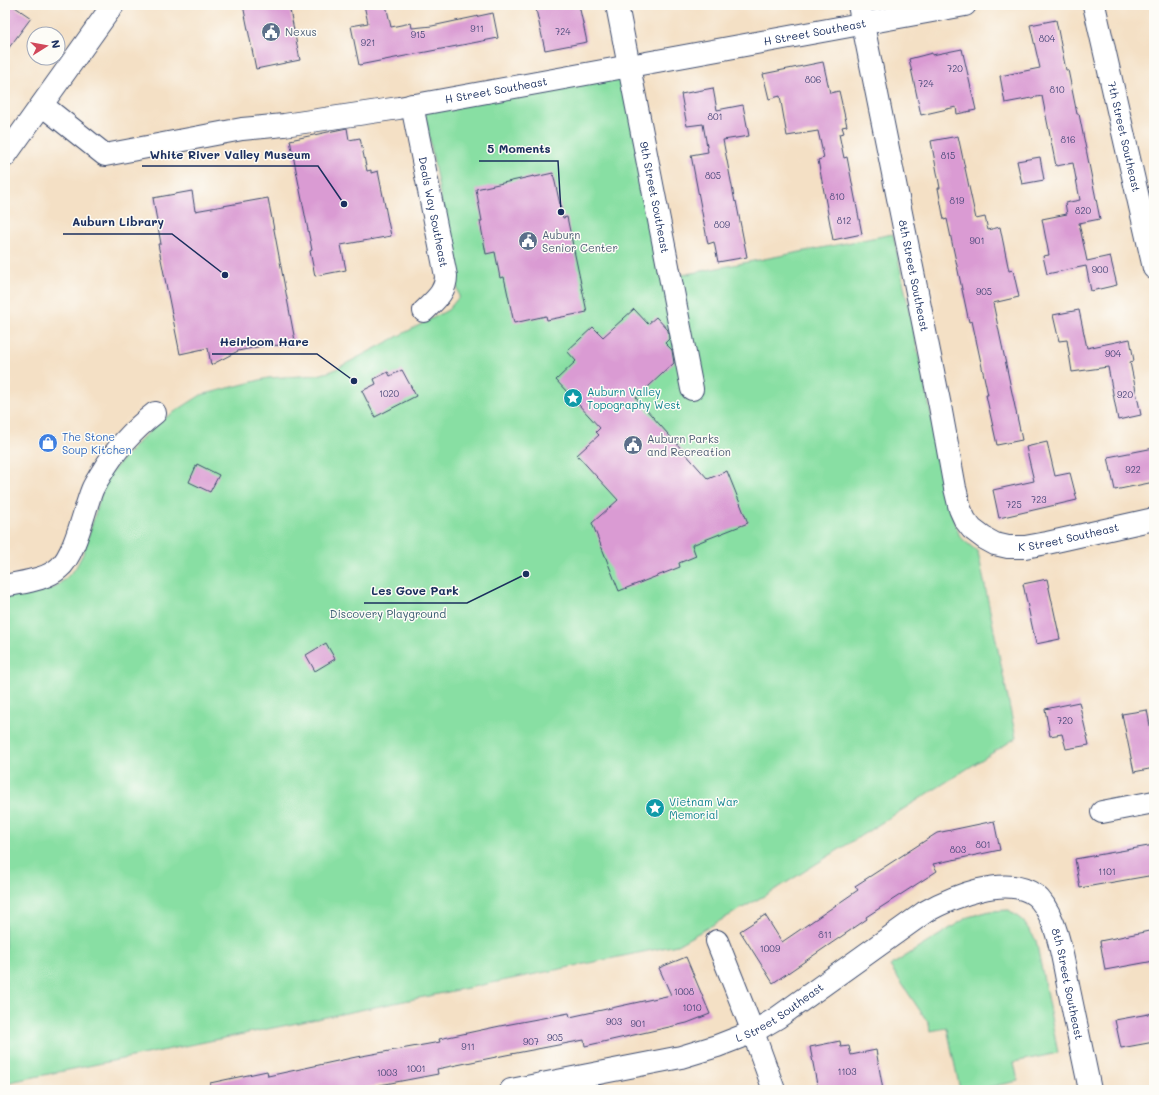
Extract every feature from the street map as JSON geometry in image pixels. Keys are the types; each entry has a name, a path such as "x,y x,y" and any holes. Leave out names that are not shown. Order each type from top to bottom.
{"street":[{"path":"5,156 114,5"},
{"name":"9th Street Southeast","path":"617,5 692,389"},
{"name":"H Street Southeast","path":"42,105 105,155 242,129 284,125 412,105 629,66 861,14 965,5"},
{"name":"7th Street Southeast","path":"1094,5 1154,268"},
{"name":"8th Street Southeast","path":"861,14 960,509 964,520 972,529 984,538"},
{"name":"Deals Way Southeast","path":"412,105 446,276 446,283 442,294 424,311"},
{"path":"5,586 39,578 59,569 67,559 70,552 92,489 112,456 123,442 155,413"},
{"name":"K Street Southeast","path":"984,538 1000,546 1025,547 1154,519"},
{"path":"1102,812 1154,802"},
{"name":"L Street Southeast","path":"511,1090 681,1057 717,1046 753,1032 777,1018 925,912 946,901 985,890 1004,887 1024,890"},
{"name":"8th Street Southeast","path":"1024,890 1039,899 1047,910 1053,923 1060,948 1090,1090"},
{"path":"716,941 753,1032 774,1090"}],"green space":[{"name":"Discovery Playground","path":"629,66 671,277 893,234 952,514 960,537 978,552 1016,738 778,888 677,945 5,1083 5,593 22,597 54,588 75,569 83,554 106,478 141,439 165,418 201,395 268,378 318,375 332,371 448,310 459,297 423,103"},
{"path":"1009,910 1023,921 1036,940 1058,1053 1014,1062 1018,1081 975,1090 960,1090 947,1028 930,1031 929,1024 890,966 968,917 990,911"}],"building":[{"path":"5,5 12,5 31,18 5,53"},
{"name":"Nexus","path":"243,5 289,5 300,60 256,69"},
{"path":"364,5 386,5 391,27 411,23 412,28 432,26 493,13 498,38 359,65 351,26 368,23"},
{"path":"535,5 579,5 587,42 545,50"},
{"path":"1056,20 1066,70 1068,70 1077,114 1079,114 1100,219 1079,223 1087,261 1110,256 1117,285 1091,291 1086,266 1047,274 1043,256 1049,255 1042,219 1067,214 1065,203 1080,200 1073,163 1056,166 1042,96 1005,103 1000,76 1040,68 1030,25"},
{"path":"962,49 976,110 957,114 956,107 921,115 909,59 932,53 932,55"},
{"path":"823,62 830,93 839,91 847,126 842,127 844,133 839,134 844,158 847,157 862,234 833,240 818,160 824,158 818,131 787,136 780,96 769,99 763,74"},
{"path":"713,88 717,110 743,105 749,136 723,140 747,257 718,262 714,242 708,244 691,155 708,152 703,124 687,126 681,94"},
{"path":"347,128 349,140 360,138 367,171 371,170 371,173 378,171 391,236 341,245 346,270 315,276 310,251 312,250 290,140"},
{"path":"958,136 976,219 985,217 988,230 1000,227 1009,271 1013,270 1019,297 993,303 1022,440 997,445 972,321 969,322 947,219 944,220 938,188 940,188 931,141"},
{"path":"1040,157 1044,180 1022,184 1017,161"},
{"name":"Auburn Senior Center","path":"553,173 563,218 567,217 587,312 547,320 546,316 514,323 504,277 500,278 495,252 486,254 476,189"},
{"path":"192,191 195,211 268,198 296,346 267,345 238,351 211,365 208,348 180,354 158,244 161,244 153,198"},
{"name":"Auburn Parks and Recreation","path":"634,309 648,324 656,317 668,330 669,339 665,343 672,350 674,363 636,398 708,479 727,471 748,523 692,545 696,556 679,563 680,567 619,591 592,523 618,500 577,455 599,435 596,432 600,428 556,380 576,361 567,351 593,327 603,337"},
{"path":"1079,310 1087,348 1130,339 1134,361 1130,362 1141,415 1118,420 1108,367 1072,372 1067,340 1059,341 1053,315"},
{"path":"402,370 416,396 375,417 362,391 376,384 374,379 388,372 390,376"},
{"path":"1047,442 1055,476 1070,473 1077,500 999,518 993,490 1034,481 1026,447"},
{"path":"1154,448 1154,482 1115,490 1108,457"},
{"path":"197,464 219,475 210,492 189,482"},
{"path":"1047,579 1060,639 1036,644 1023,584"},
{"path":"326,643 335,659 315,671 306,655"},
{"path":"1079,702 1089,745 1066,749 1062,734 1050,736 1045,709"},
{"path":"1147,710 1154,746 1154,768 1134,772 1122,714"},
{"path":"994,821 1000,850 933,864 937,871 866,917 867,919 773,983 740,931 765,915 782,942 858,890 855,886 937,833"},
{"path":"1154,845 1154,875 1080,888 1075,859"},
{"path":"1154,930 1154,961 1105,970 1100,941"},
{"path":"686,957 710,1014 687,1023 585,1046 584,1040 506,1055 437,1069 438,1074 354,1090 211,1090 210,1083 267,1071 268,1076 356,1057 440,1042 439,1039 500,1026 569,1013 570,1017 671,995 659,968"},
{"path":"1154,1013 1154,1042 1121,1048 1115,1020"},
{"path":"840,1041 841,1047 849,1046 851,1055 876,1050 883,1090 818,1090 810,1047"}],"place":[{"name":"Nexus","path":"271,32"},
{"name":"White River Valley Museum","path":"344,204"},
{"name":"5 Moments","path":"561,212"},
{"name":"Auburn Senior Center","path":"528,241"},
{"name":"Auburn Library","path":"225,275"},
{"name":"Heirloom Hare","path":"354,381"},
{"name":"Auburn Valley Topography West","path":"573,398"},
{"name":"The Stone Soup Kitchen","path":"48,443"},
{"name":"Auburn Parks and Recreation","path":"633,445"},
{"name":"Les Gove Park","path":"526,574"},
{"name":"Vietnam War Memorial","path":"655,808"}]}
